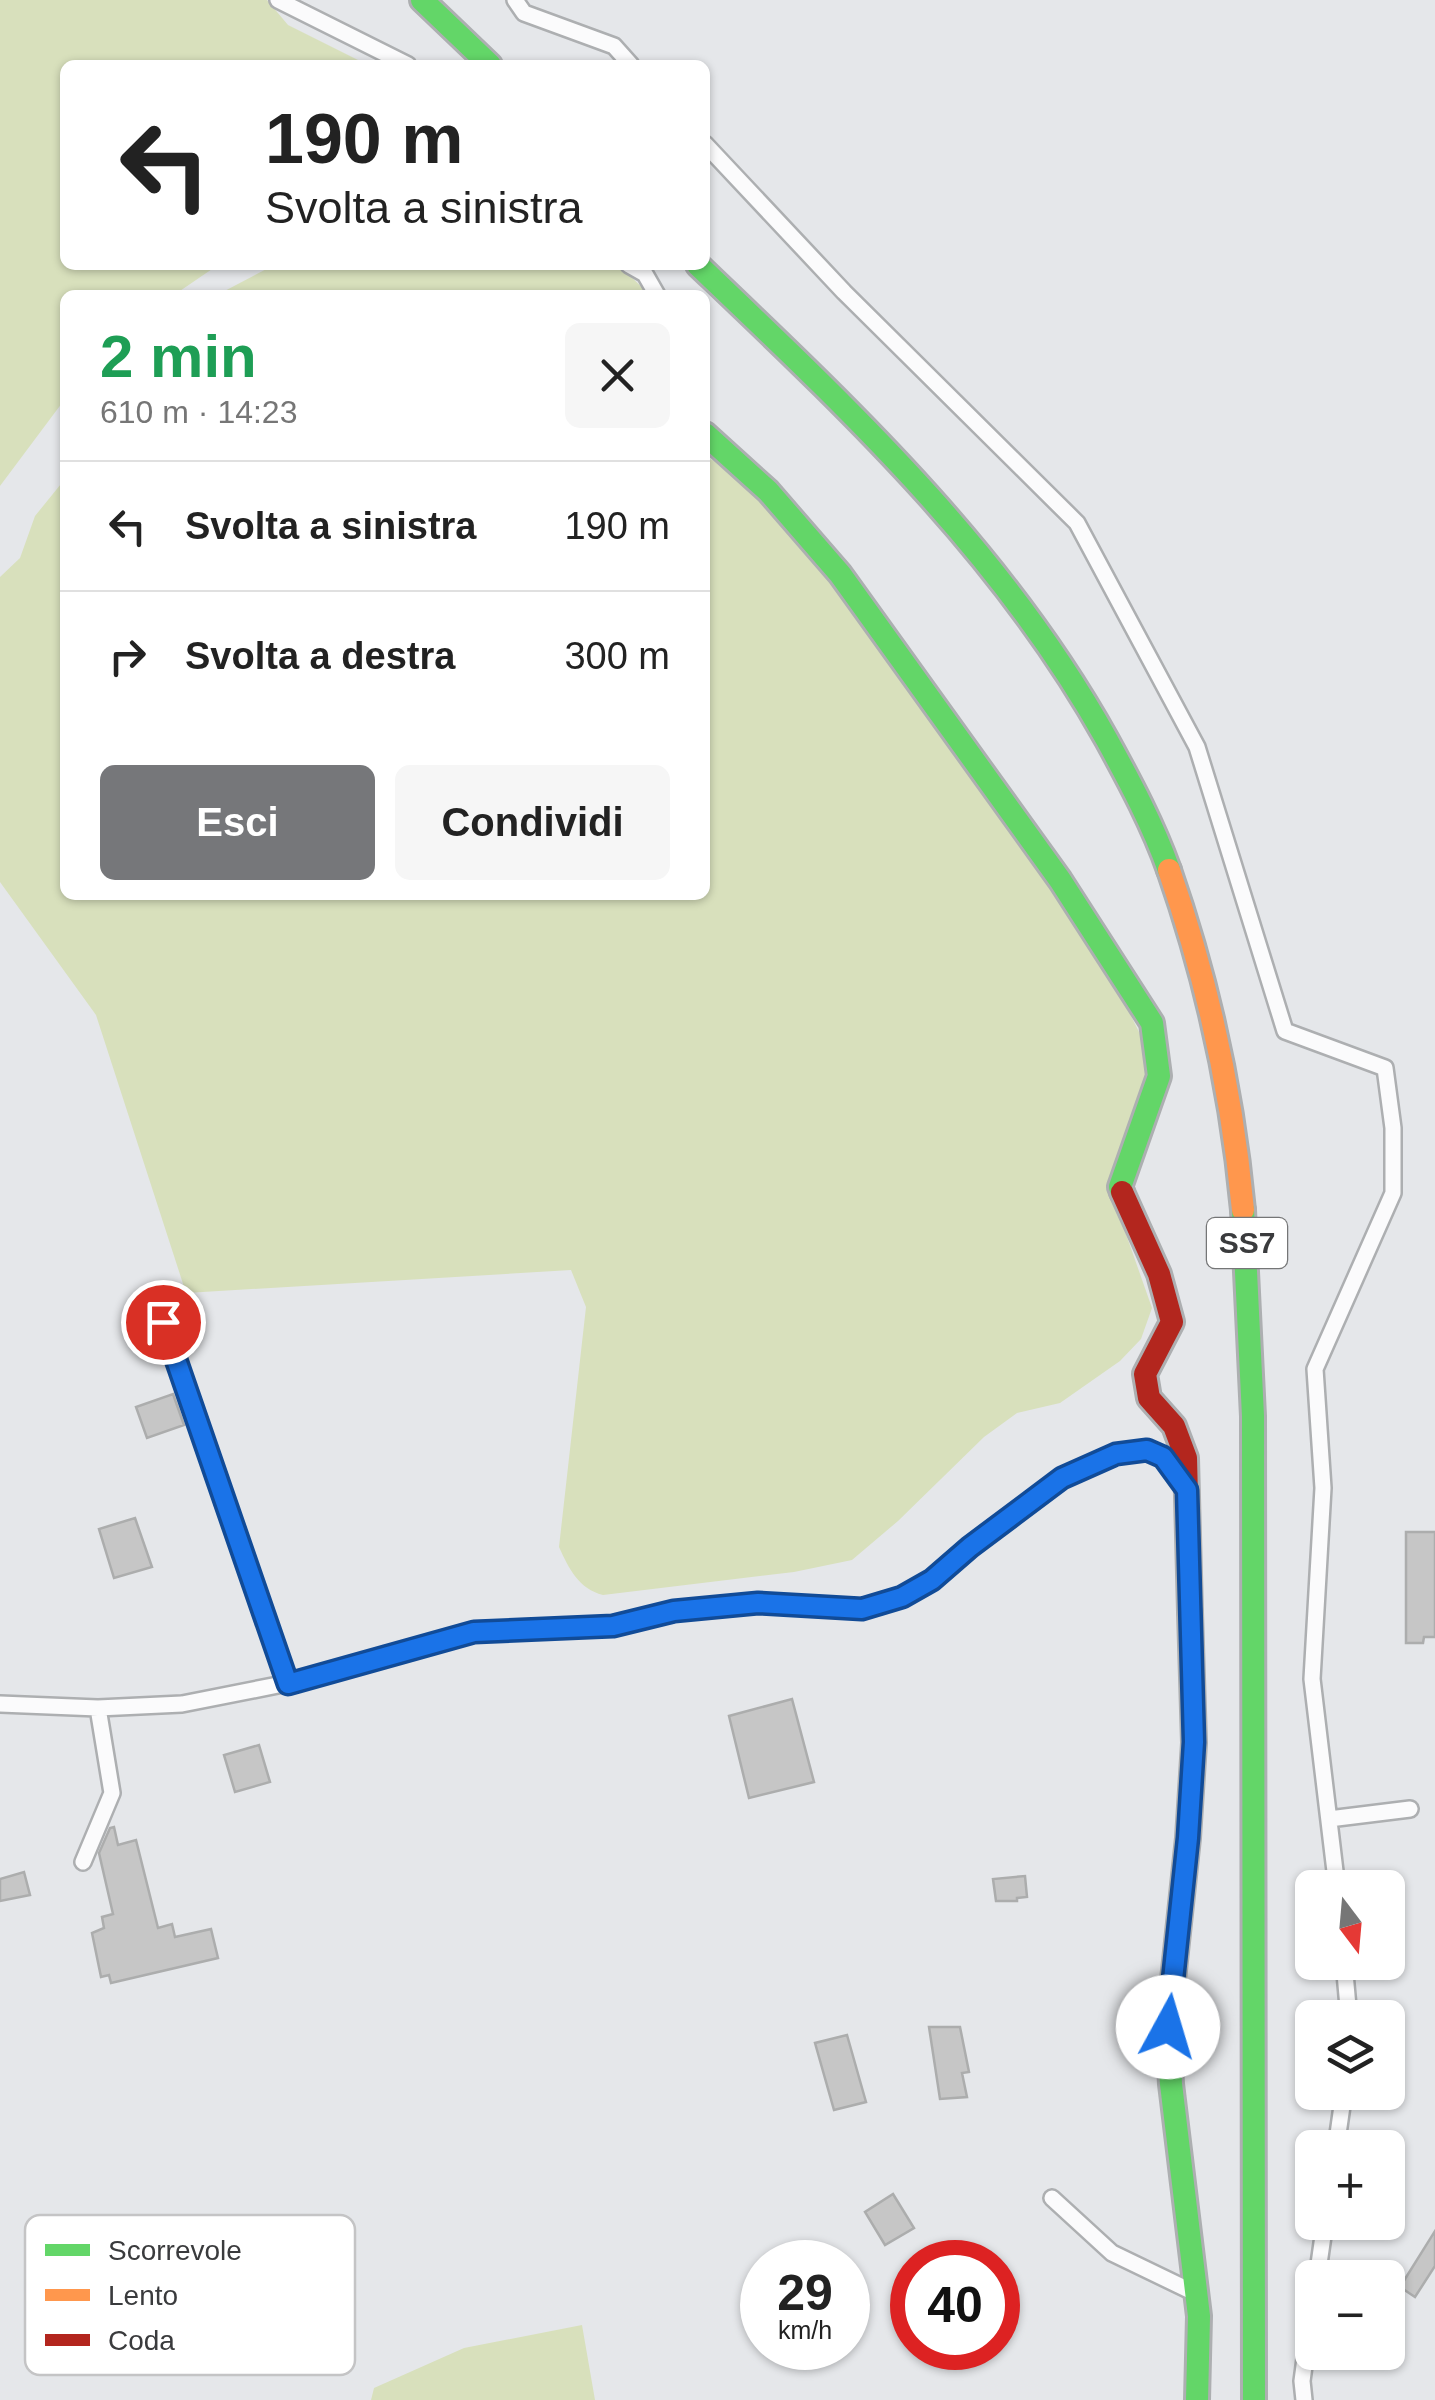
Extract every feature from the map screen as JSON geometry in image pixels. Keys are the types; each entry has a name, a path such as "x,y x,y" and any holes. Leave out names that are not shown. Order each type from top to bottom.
{"main road":[{"path":"422,0 485,60"},
{"name":"SS7","path":"703,270 894,456 979,551 1081,691 1158,841 1193,935 1218,1031 1240,1158 1252,1397 1254,2400"},
{"path":"710,438 768,490 840,574 1060,880 1152,1023 1158,1076 1120,1187 1159,1274 1172,1322 1146,1374 1149,1398 1174,1426 1186,1458 1194,1742 1168,2027 1171,2084 1197,2294 1197,2400"}],"street":[{"path":"278,0 398,60"},
{"path":"515,0 524,13 614,46 627,60"},
{"path":"710,149 844,292 1077,523 1197,748 1285,1031 1384,1068 1393,1128 1393,1193 1315,1369 1324,1488 1322,1631 1312,1679 1335,1870"},
{"path":"638,270 654,290"},
{"path":"0,1704 98,1708 261,1696 288,1684 474,1632 613,1626 674,1611 758,1603 862,1609 902,1597 932,1580 1062,1478 1116,1454 1147,1450 1163,1457 1187,1490"},
{"path":"83,1862 112,1793 98,1708"},
{"path":"1329,1818 1410,1809"},
{"path":"1142,2014 1168,2027"},
{"path":"1052,2198 1112,2253 1197,2294"},
{"path":"1303,2370 1304,2400"}],"lane":[{"path":"163,1322 288,1684"}],"green space":[{"path":"0,0 267,0 288,25 358,60 60,60 60,270 211,270 181,290 60,290 60,406 0,486"},
{"path":"264,270 624,270 645,290 226,290"},
{"path":"710,459 724,465 807,541 1047,877 1112,978 1142,1038 1150,1066 1115,1203 1152,1308 1141,1339 1120,1361 1060,1403 1017,1413 984,1437 852,1560 794,1572 603,1595 581,1583 559,1547 586,1307 571,1270 186,1293 96,1015 0,882 0,577 20,558 35,516 60,485 60,900 710,900"},
{"path":"582,2325 595,2400 371,2400 374,2388 464,2348"}],"building":[{"path":"173,1394 184,1425 147,1438 136,1407"},
{"path":"135,1518 152,1567 114,1578 99,1529"},
{"path":"1406,1532 1435,1532 1435,1637 1424,1637 1423,1643 1406,1643"},
{"path":"792,1699 814,1782 749,1798 729,1716"},
{"path":"259,1745 270,1782 235,1792 224,1755"},
{"path":"114,1827 118,1845 136,1840 158,1928 172,1924 175,1937 211,1929 218,1958 111,1983 109,1975 101,1977 92,1933 104,1928 102,1917 113,1914 99,1853"},
{"path":"24,1872 30,1895 0,1901 0,1879"},
{"path":"1025,1876 1027,1897 996,1901 993,1879"},
{"path":"929,2027 960,2027 969,2072 962,2073 967,2097 940,2099"},
{"path":"847,2035 866,2102 834,2110 815,2043"},
{"path":"893,2194 914,2228 885,2245 865,2212"},
{"path":"1435,2231 1435,2266 1415,2297 1405,2290 1405,2279"}],"traffic: fast":[{"path":"422,0 485,60"},
{"path":"703,270 921,487 1021,607 1107,740 1169,870"},
{"path":"710,439 768,491 840,574 1060,880 1152,1023 1159,1076 1120,1187 1122,1192"},
{"path":"1243,1210 1253,1416 1254,2400"},
{"path":"1190,1612 1194,1743 1168,2027 1171,2084 1199,2316 1197,2400"}],"traffic: slow":[{"path":"1169,870 1216,1038 1243,1210"}],"traffic: jam":[{"path":"1122,1192 1159,1274 1172,1322 1145,1374 1149,1398 1174,1426 1186,1458 1190,1612"}],"route":[{"path":"163,1322 288,1684 474,1632 613,1626 674,1611 758,1603 862,1609 902,1597 932,1580 1062,1478 1116,1454 1147,1450 1163,1457 1187,1490 1194,1742 1168,2027"}]}
